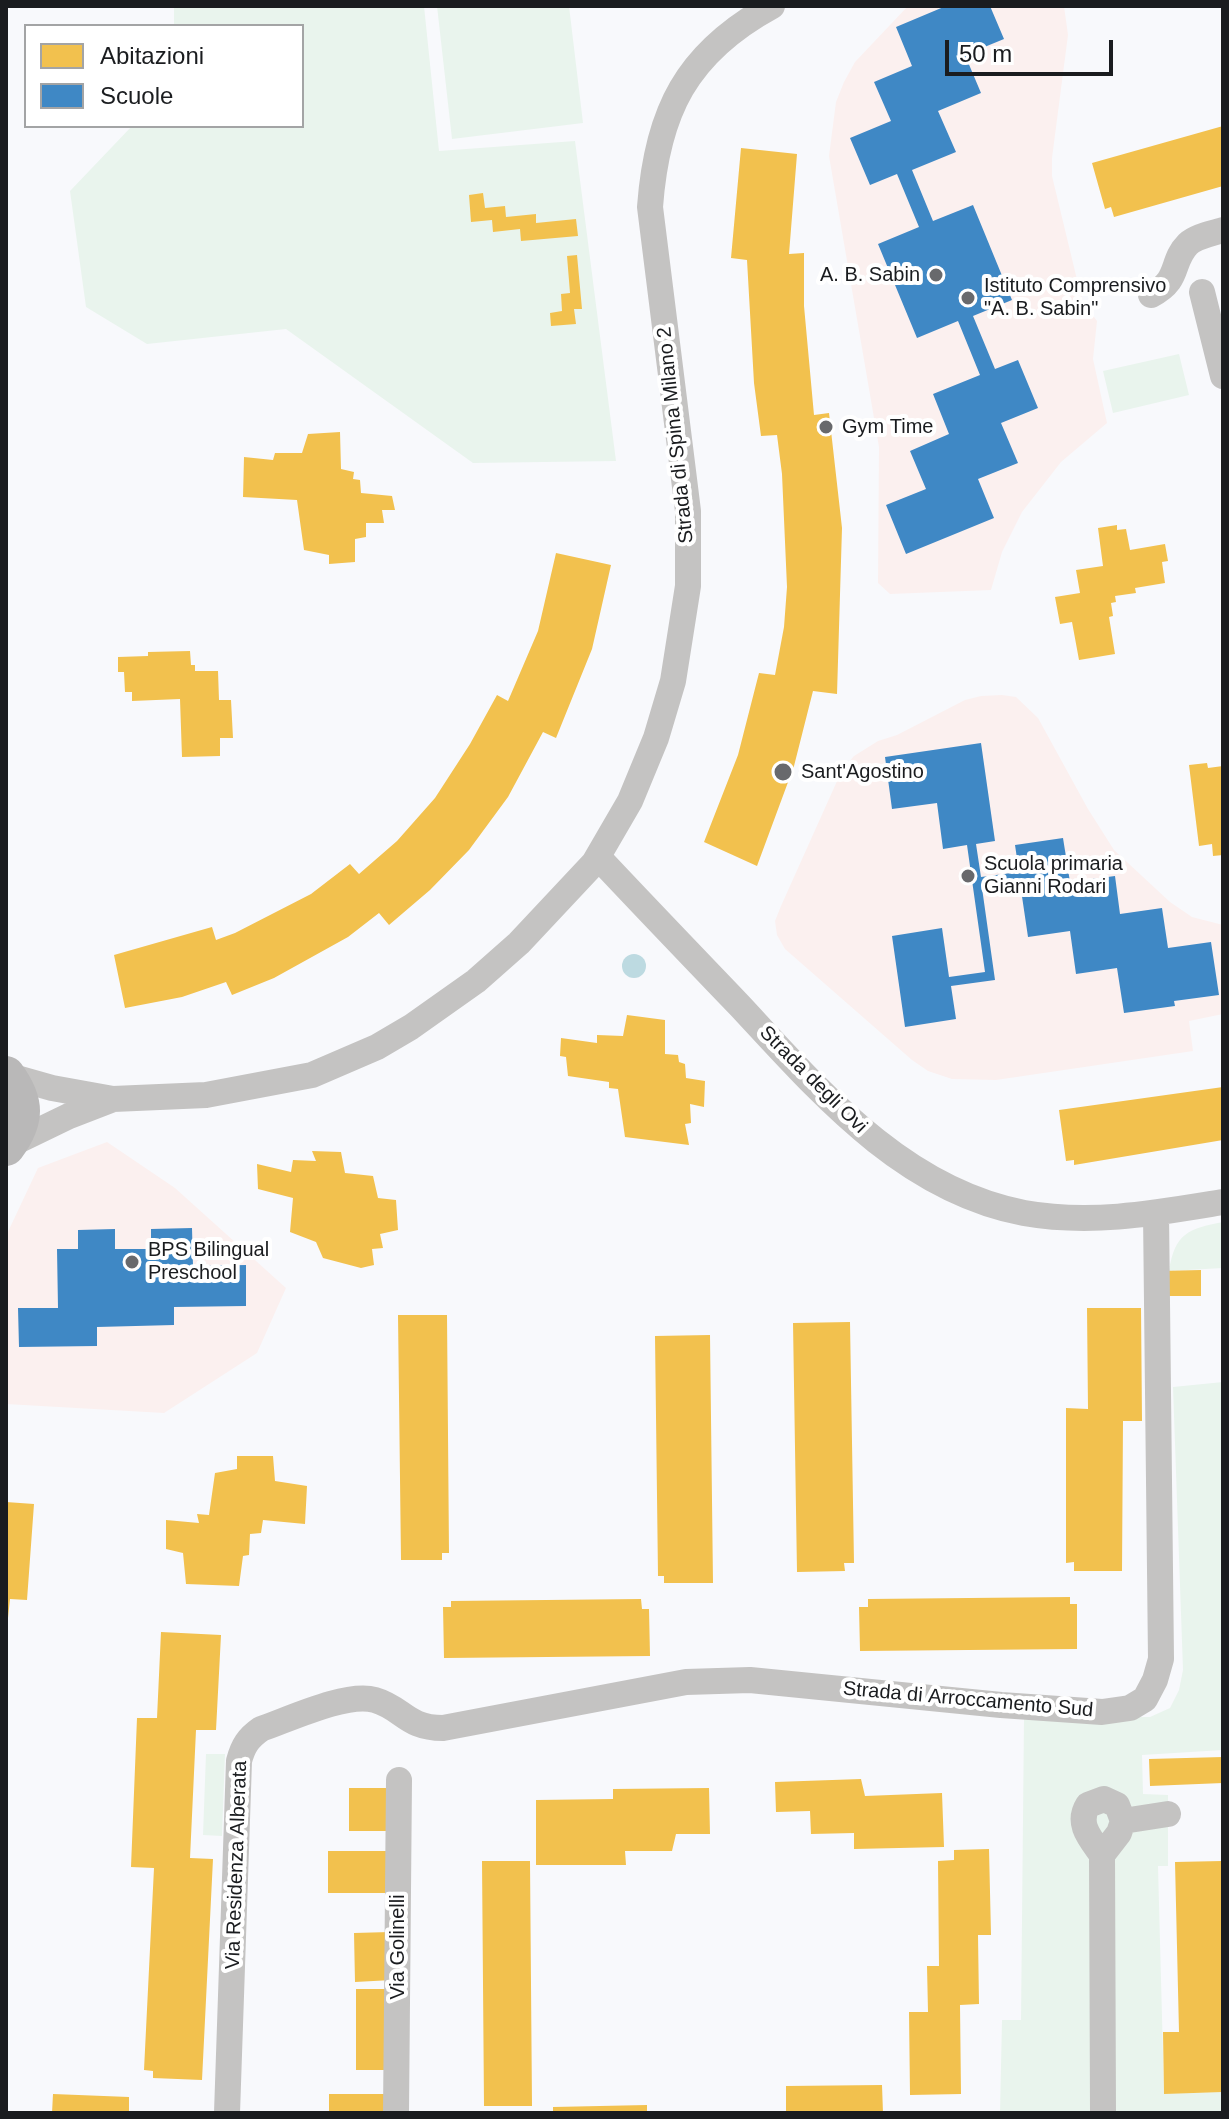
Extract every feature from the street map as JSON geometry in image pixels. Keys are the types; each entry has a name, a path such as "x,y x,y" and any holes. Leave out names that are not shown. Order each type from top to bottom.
{"street":[{"name":"Strada di Spina Milano 2","path":"6,1075 52,1088 113,1099 206,1095 312,1075 377,1047 476,981 519,943 598,857 630,801 656,738 673,681 688,586 688,511 650,207 653,165 672,106 701,61 725,37 772,6"},
{"path":"1151,295 1170,280 1180,255 1190,242 1223,230"},
{"path":"1202,292 1223,376"},
{"name":"Strada degli Ovi","path":"598,857 820,1092 866,1134 900,1158 958,1191 1023,1212 1096,1219 1223,1202"},
{"path":"6,1075 17,1090 22,1110 18,1130 6,1147"},
{"name":"Strada di Spina Milano 2","path":"6,1147 113,1099"},
{"name":"Strada di Arroccamento Sud","path":"360,1698 383,1703 412,1723 432,1728 686,1682 750,1680 1102,1712 1130,1708 1145,1699 1161,1659 1156,1213"},
{"name":"Via Residenza Alberata","path":"227,2113 239,1761 242,1749 250,1737 261,1729 360,1698"},
{"name":"Via Golinelli","path":"396,2113 399,1780"},
{"path":"1102,1855 1119,1833 1123,1821 1121,1810 1109,1800 1099,1800 1086,1808 1083,1816 1084,1827 1102,1855 1106,2108"},
{"path":"1123,1821 1168,1814"}],"shaded area":[{"path":"174,6 424,6 439,151 575,141 616,461 473,463 286,329 147,344 86,307 70,191 130,128 304,128 304,24 174,24"},
{"path":"437,6 569,6 583,123 452,139"},
{"name":"Istituto Comprensivo \"A. B. Sabin\"","path":"908,6 1064,6 1068,35 1052,176 1080,292 1097,321 1093,359 1107,423 1061,462 1022,512 1002,552 991,590 890,594 878,583 879,447 829,156 836,102 844,82 855,62"},
{"path":"1179,354 1189,395 1113,413 1103,371"},
{"name":"Scuola primaria Gianni Rodari","path":"1002,695 1016,697 1038,718 1114,850 1170,902 1192,917 1223,925 1223,1014 1189,1021 1193,1051 996,1080 952,1079 928,1071 912,1060 785,949 777,935 775,921 781,906 842,770 854,756 878,741 897,735 965,700"},
{"name":"BPS Bilingual Preschool","path":"107,1142 175,1188 286,1288 257,1353 164,1413 6,1404 6,1236 38,1168"},
{"path":"1223,1222 1223,1268 1169,1271 1175,1248 1185,1235"},
{"path":"1223,1382 1223,1750 1142,1755 1143,1794 1168,1795 1168,1866 1158,1866 1164,2093 1223,2092 1223,2113 1000,2113 1002,2020 1021,2020 1024,1718 1150,1717 1170,1708 1179,1690 1183,1670 1173,1387"},
{"path":"206,1754 225,1754 222,1836 203,1835"}],"water":[{"path":"634,954 645,961 646,966 639,977 634,978 623,971 622,966 629,955"}],"building: Abitazioni":[{"path":"1223,126 1223,186 1114,217 1111,207 1105,209 1092,163"},
{"path":"741,148 797,154 789,254 804,253 804,306 814,415 829,413 842,528 837,694 813,691 794,766 757,866 704,842 738,755 759,673 775,675 784,627 787,587 782,474 777,435 761,436 754,383 747,260 731,258"},
{"path":"483,193 485,208 505,206 506,217 536,214 536,223 576,219 578,236 521,241 520,229 493,232 492,220 471,222 469,195"},
{"path":"577,255 582,309 574,309 576,324 551,326 550,313 562,311 561,294 570,293 567,256"},
{"path":"340,432 341,469 354,472 353,479 360,480 361,493 392,496 395,510 382,510 384,523 366,523 366,537 355,539 355,562 329,564 329,555 304,550 297,500 243,497 244,457 273,460 275,453 302,453 308,434"},
{"path":"1117,525 1117,530 1126,529 1130,550 1165,544 1168,561 1162,562 1165,583 1135,588 1136,593 1115,596 1116,602 1111,603 1113,616 1109,617 1115,654 1079,660 1072,622 1060,624 1055,597 1080,593 1076,570 1103,566 1098,528"},
{"path":"556,553 611,565 592,649 556,738 543,732 508,797 469,850 430,890 389,925 379,913 348,937 274,978 232,995 226,982 182,997 125,1008 114,955 212,927 216,940 235,933 311,894 350,864 359,874 397,841 435,798 497,695 508,701 538,631"},
{"path":"190,651 191,665 195,665 195,671 218,671 219,700 231,700 233,738 220,738 220,756 182,757 180,699 132,701 132,692 125,692 124,672 118,672 118,657 148,656 148,652"},
{"path":"1207,763 1208,768 1223,766 1223,855 1213,856 1212,844 1199,846 1189,765"},
{"path":"627,1015 665,1020 665,1054 678,1055 679,1062 685,1064 686,1078 705,1081 704,1107 690,1104 691,1123 685,1124 689,1145 625,1137 618,1089 609,1088 609,1082 568,1076 566,1057 560,1056 561,1038 597,1043 597,1035 623,1036"},
{"path":"1223,1087 1223,1140 1074,1165 1074,1160 1066,1161 1059,1110"},
{"path":"312,1151 341,1152 345,1173 373,1176 378,1198 396,1200 398,1230 380,1234 383,1248 372,1249 374,1265 361,1268 323,1258 316,1242 290,1232 293,1198 258,1189 257,1164 291,1172 293,1160 316,1161"},
{"path":"1201,1270 1201,1296 1160,1296 1160,1271"},
{"path":"1087,1308 1141,1308 1142,1421 1123,1421 1122,1571 1074,1571 1074,1562 1066,1563 1066,1408 1088,1409"},
{"path":"398,1315 447,1315 449,1553 442,1553 442,1560 401,1560"},
{"path":"850,1322 854,1563 844,1563 845,1571 797,1572 793,1323"},
{"path":"710,1335 713,1583 664,1583 664,1576 658,1576 655,1336"},
{"path":"237,1456 273,1456 275,1481 307,1486 305,1524 263,1520 261,1533 250,1534 249,1555 243,1556 239,1586 186,1584 183,1553 166,1549 166,1520 199,1523 197,1514 209,1515 215,1473 237,1469"},
{"path":"6,1502 34,1504 27,1600 10,1599 8,1618 6,1618"},
{"path":"1070,1597 1070,1604 1077,1604 1077,1649 860,1651 859,1607 868,1607 868,1599"},
{"path":"641,1599 642,1609 649,1609 650,1656 444,1658 443,1607 451,1607 451,1601"},
{"path":"161,1632 221,1635 216,1730 196,1730 190,1858 213,1859 202,2080 153,2078 153,2071 144,2070 154,1868 131,1867 137,1718 157,1718"},
{"path":"1223,1757 1223,1783 1150,1786 1149,1759"},
{"path":"861,1779 865,1796 942,1793 944,1847 854,1849 854,1833 811,1834 810,1811 776,1812 775,1782"},
{"path":"349,1788 394,1788 395,1831 349,1831"},
{"path":"709,1788 710,1834 676,1834 672,1851 625,1851 626,1865 536,1865 536,1800 613,1799 613,1789"},
{"path":"989,1849 991,1935 978,1935 979,2004 960,2005 961,2094 910,2095 909,2012 928,2012 927,1966 939,1966 938,1861 954,1860 954,1850"},
{"path":"328,1851 392,1851 392,1893 328,1893"},
{"path":"482,1861 530,1861 532,2106 484,2106"},
{"path":"1222,1861 1223,2092 1164,2094 1163,2032 1179,2032 1175,1862"},
{"path":"390,1932 392,1980 355,1982 354,1933"},
{"path":"356,1989 390,1989 390,2070 356,2070"},
{"path":"882,2085 883,2113 786,2113 786,2086"},
{"path":"53,2094 129,2097 129,2113 52,2113"},
{"path":"329,2094 388,2094 388,2113 329,2113"},
{"path":"647,2105 647,2113 553,2113 553,2107"}],"building: Scuole":[{"path":"946,6 990,6 1004,39 965,55 981,93 938,111 956,152 912,170 933,221 973,205 1012,300 973,316 995,369 1018,360 1038,408 1001,423 1018,463 978,479 994,518 906,554 886,505 926,489 910,451 949,434 933,394 980,375 958,321 917,338 878,244 919,227 897,174 870,185 850,138 891,121 874,82 912,66 896,27"},
{"path":"981,743 995,841 976,844 981,877 1019,872 1015,845 1063,838 1070,882 1115,876 1120,914 1162,908 1168,948 1211,942 1219,995 1174,1001 1175,1006 1124,1013 1117,968 1076,974 1070,931 1028,937 1020,883 982,888 995,980 951,986 956,1019 905,1027 892,936 942,928 949,977 985,972 967,845 943,849 937,803 892,809 885,757"},
{"path":"192,1228 193,1266 246,1265 246,1306 174,1307 174,1325 97,1327 97,1346 19,1347 18,1308 58,1308 57,1249 78,1249 78,1230 115,1229 115,1249 151,1249 151,1229"}],"place":[{"name":"A. B. Sabin","path":"936,275"},
{"name":"Istituto Comprensivo \"A. B. Sabin\"","path":"968,298"},
{"name":"Gym Time","path":"826,427"},
{"name":"Sant'Agostino","path":"783,772"},
{"name":"Scuola primaria Gianni Rodari","path":"968,876"},
{"name":"BPS Bilingual Preschool","path":"132,1262"}]}
